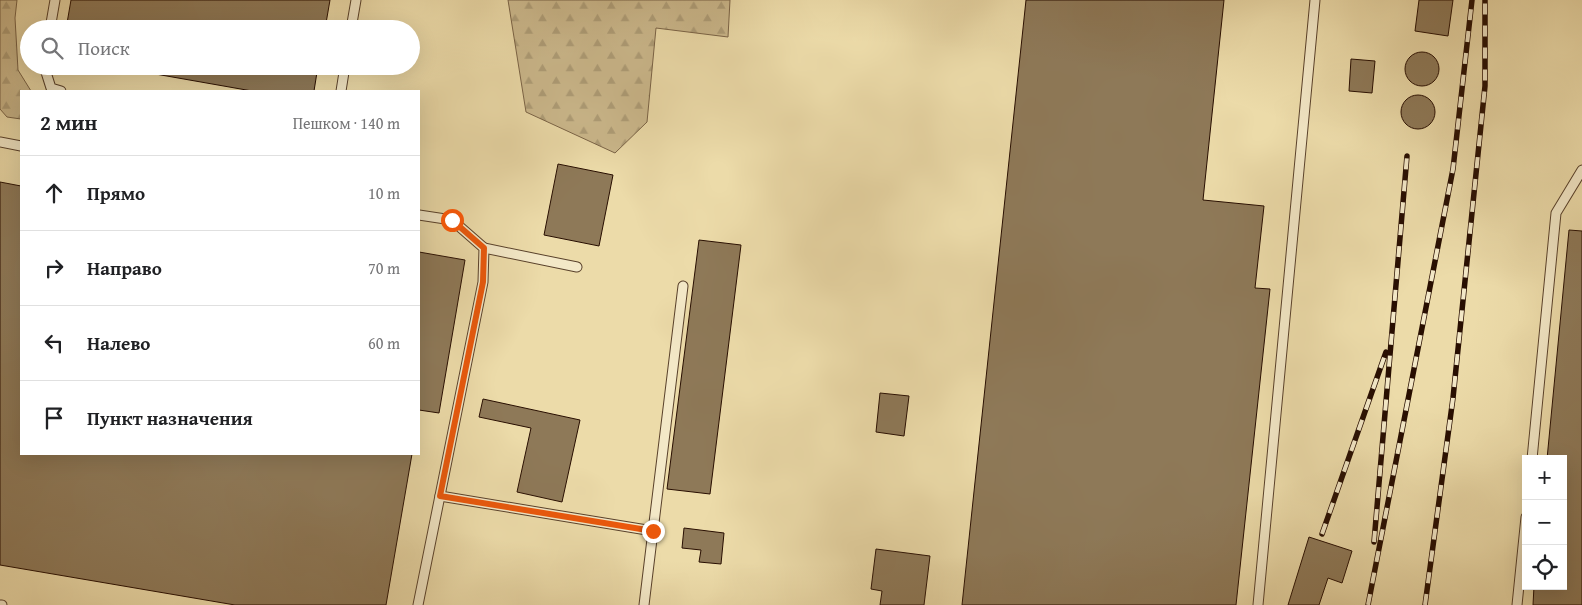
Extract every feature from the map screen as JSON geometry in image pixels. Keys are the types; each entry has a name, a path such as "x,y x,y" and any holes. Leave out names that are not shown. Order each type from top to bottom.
{"lane":[{"path":"52,20 55,0"},
{"path":"353,20 356,0"},
{"path":"1258,605 1315,0"},
{"path":"47,75 51,88 58,90"},
{"path":"341,90 344,75"},
{"path":"0,142 20,146"},
{"path":"1532,455 1556,213 1582,170"},
{"path":"420,214 452,220 484,248 577,267"},
{"path":"418,605 483,282 484,248"},
{"path":"644,605 683,286"},
{"path":"440,496 653,531"},
{"path":"1517,605 1523,545"}],"green space":[{"path":"0,0 17,0 15,18 18,70 30,90 20,90 20,119 7,117 0,109"},
{"path":"508,0 730,0 728,37 656,28 647,122 615,153 526,112"}],"building":[{"path":"71,0 330,0 327,20 68,20"},
{"path":"1026,0 1224,0 1203,200 1264,206 1255,288 1270,289 1236,605 962,605"},
{"path":"1419,0 1453,0 1448,36 1415,31"},
{"path":"1422,52 1429,53 1434,57 1438,62 1438,76 1434,81 1429,85 1422,86 1415,85 1410,81 1406,76 1405,69 1406,62 1410,57 1415,53"},
{"path":"1351,59 1375,61 1372,93 1349,91"},
{"path":"161,75 317,75 314,90 246,90"},
{"path":"1418,95 1425,96 1430,100 1434,105 1434,119 1430,124 1425,128 1418,129 1411,128 1406,124 1402,119 1401,112 1402,105 1406,100 1411,96"},
{"path":"558,164 613,175 599,246 544,235"},
{"path":"0,182 20,186 20,455 412,455 386,605 235,605 0,565"},
{"path":"1569,230 1582,231 1582,605 1533,605 1534,590 1567,590 1567,455 1547,455"},
{"path":"699,240 741,245 710,494 667,489"},
{"path":"420,252 465,260 439,413 420,410"},
{"path":"880,393 909,396 904,436 876,432"},
{"path":"483,399 580,420 562,502 517,492 531,428 479,417"},
{"path":"684,528 724,533 721,564 699,562 701,550 682,548"},
{"path":"1309,537 1352,551 1342,583 1328,578 1319,605 1288,605"},
{"path":"876,549 930,556 924,605 880,605 882,591 871,589"}],"railway":[{"path":"1368,605 1453,169 1472,0"},
{"path":"1425,605 1453,398 1485,86 1485,0"},
{"path":"1374,542 1407,156"},
{"path":"1322,534 1386,352"}],"route":[{"path":"452,220 484,248 483,282 440,496 653,531"}]}
